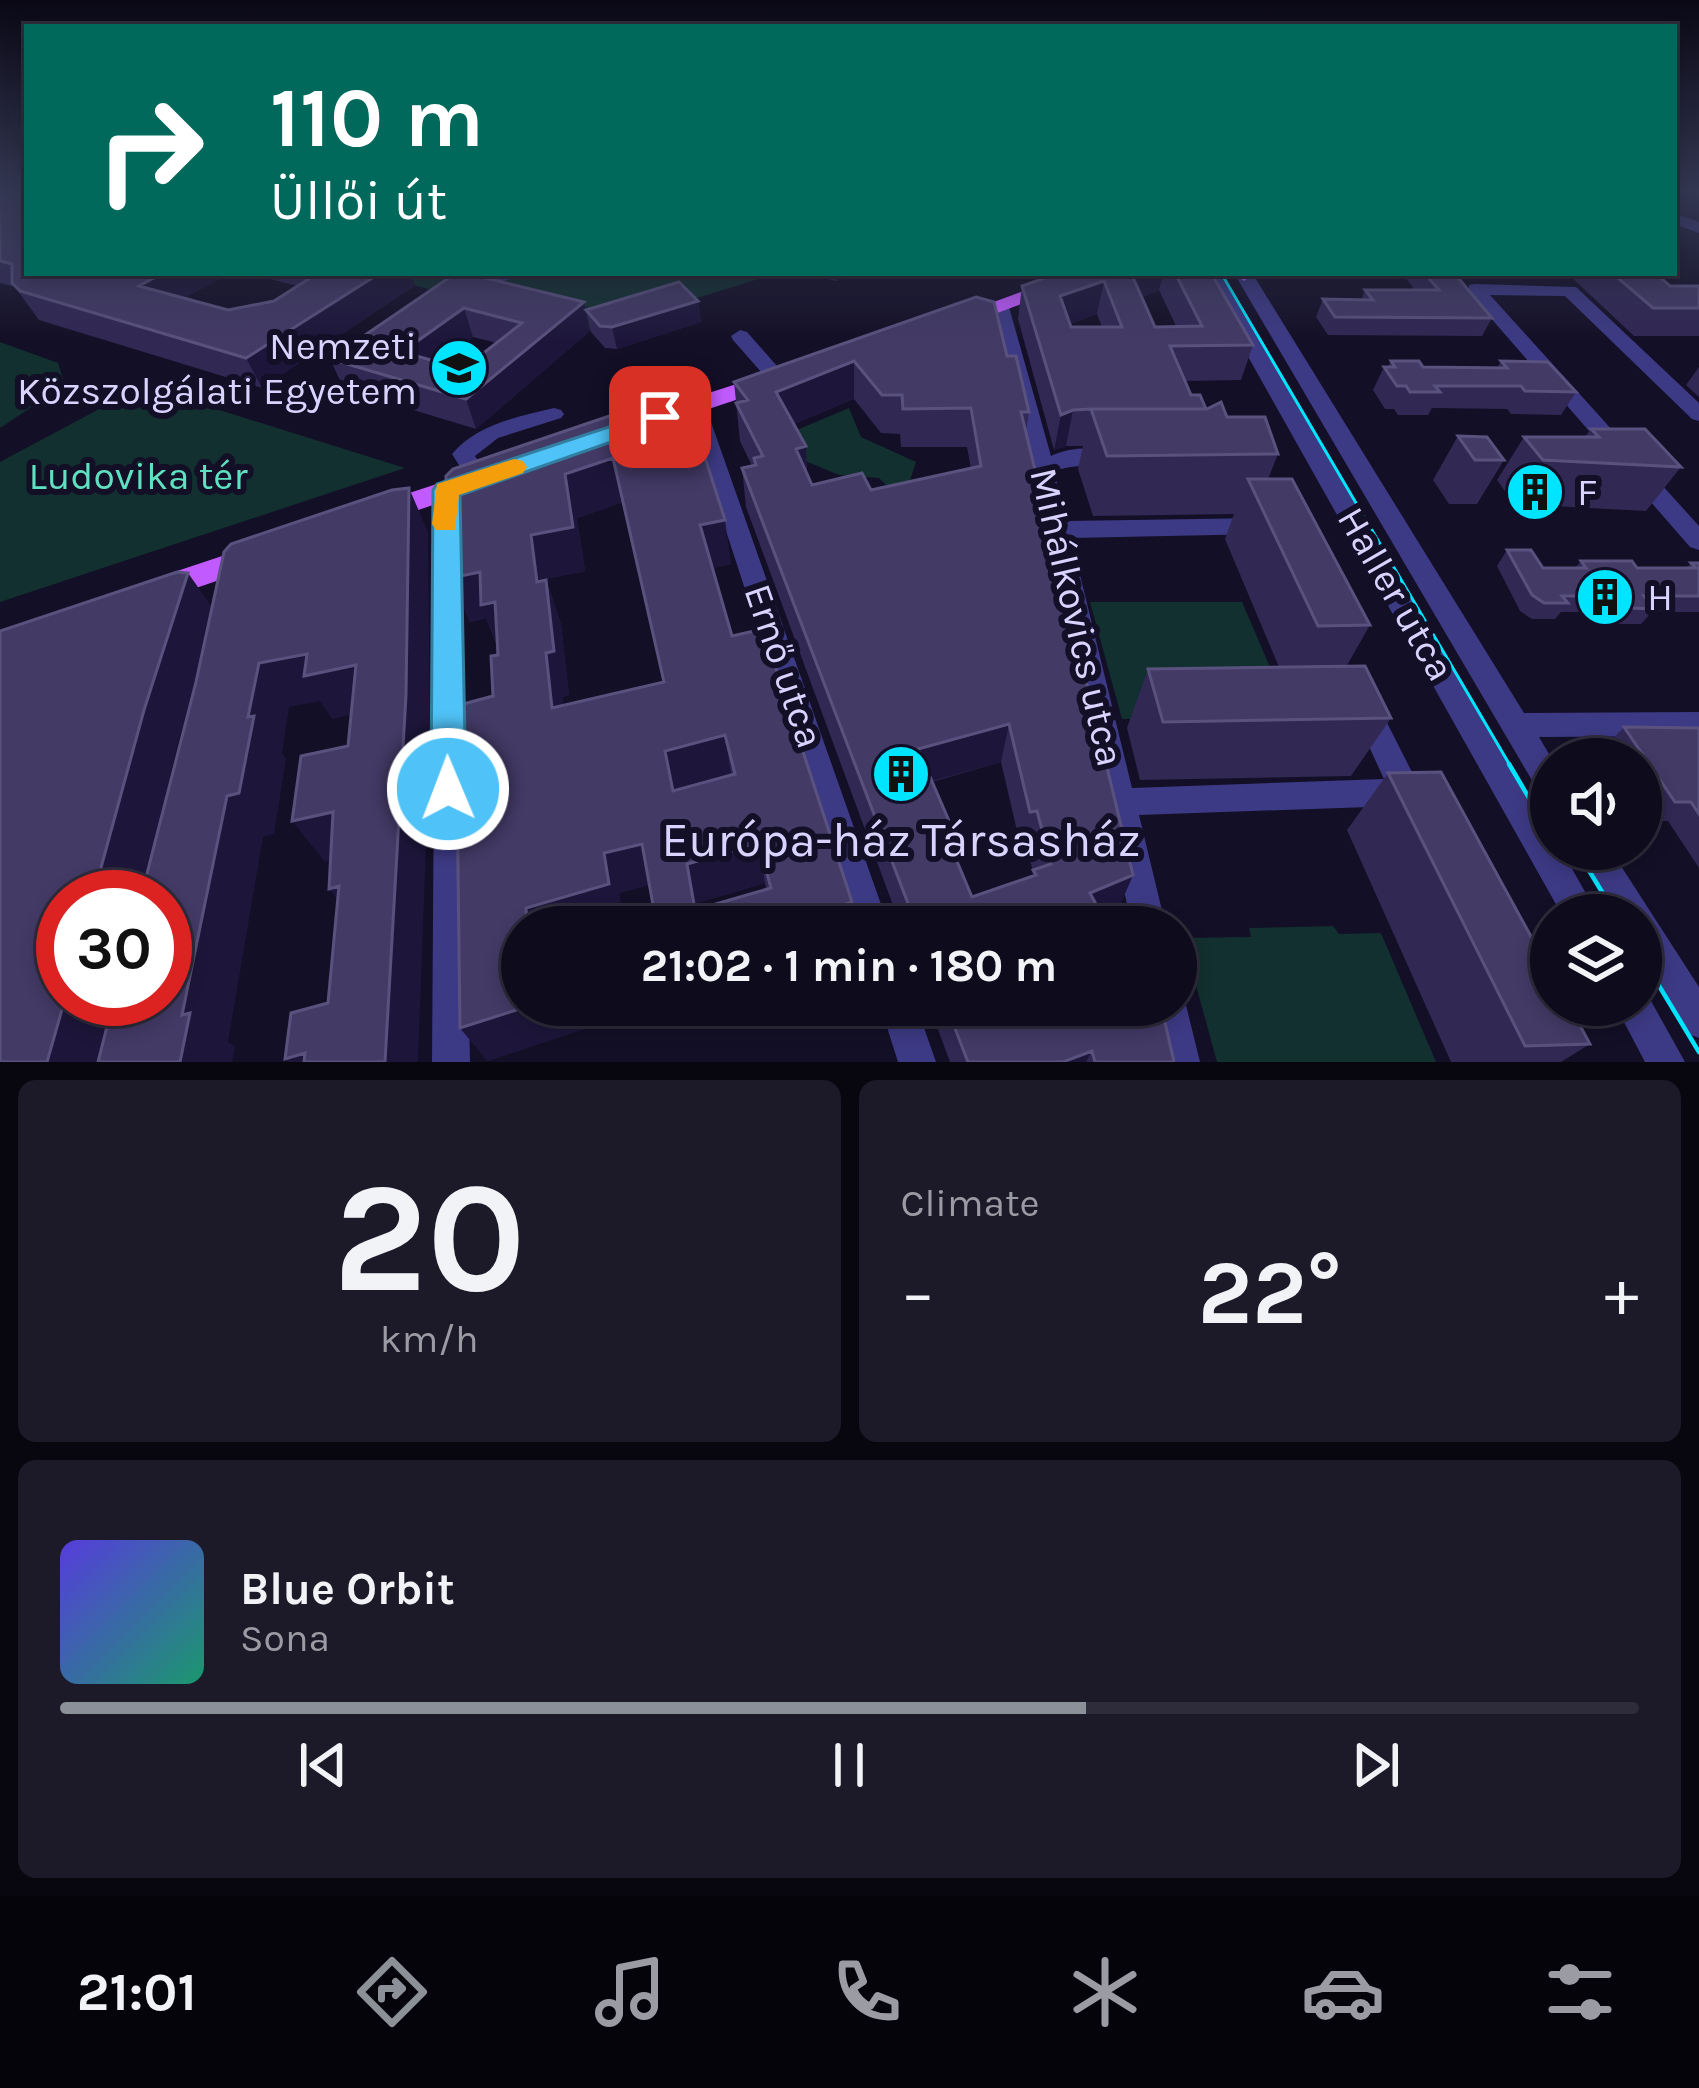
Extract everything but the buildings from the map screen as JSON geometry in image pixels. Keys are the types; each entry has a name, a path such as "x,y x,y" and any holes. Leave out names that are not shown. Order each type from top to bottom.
{"main road":[{"path":"1028,276 938,321 1000,308 1085,276"},
{"path":"632,427 788,374"},
{"path":"356,521 509,469"},
{"path":"118,603 241,574 289,544"}],"street":[{"path":"447,276 478,283 510,276"},
{"name":"Haller utca","path":"1209,276 1569,894"},
{"name":"Haller utca","path":"1245,276 1530,750"},
{"path":"1699,416 1570,291 1475,289 1699,542"},
{"name":"Mihálkovics utca","path":"1000,308 1145,906"},
{"path":"746,342 788,374"},
{"name":"Ernő utca","path":"695,406 865,906"},
{"path":"479,479 463,454 490,434 554,414"},
{"path":"1042,469 1066,457 1127,457"},
{"path":"1056,530 1283,537 1258,487"},
{"path":"446,490 451,1062"},
{"path":"1347,670 1426,834"},
{"path":"1515,725 1699,724"},
{"path":"1120,802 1406,792"},
{"path":"1662,961 1699,1020"},
{"path":"905,1026 917,1062"},
{"path":"1173,1026 1181,1062"},
{"path":"1646,1026 1666,1062"}],"green space":[{"path":"379,276 768,276 590,331"},
{"name":"Ludovika tér","path":"0,342 58,363 65,385 0,428"},
{"name":"Ludovika tér","path":"178,397 405,468 0,602 0,462 114,401"},
{"path":"849,408 861,437 916,462 903,502 879,478 839,475 803,460 792,432"},
{"path":"1090,602 1242,602 1291,716 1122,719"},
{"path":"1333,926 1339,934 1381,933 1436,1062 1217,1062 1197,989 1197,938 1251,937 1249,928"}],"tram line":[{"path":"1223,276 1511,767"},
{"path":"1509,764 1530,800"},
{"path":"1589,870 1603,894"},
{"path":"1662,991 1699,1052"}],"slow traffic":[{"path":"446,524 446,490 514,467"}],"place":[{"name":"Nemzeti Közszolgálati Egyetem","path":"459,368"},
{"name":"F","path":"1535,492"},
{"name":"H","path":"1605,597"},
{"name":"Európa-ház Társasház","path":"901,774"}],"route":[{"path":"448,789 446,490 660,417"}]}
